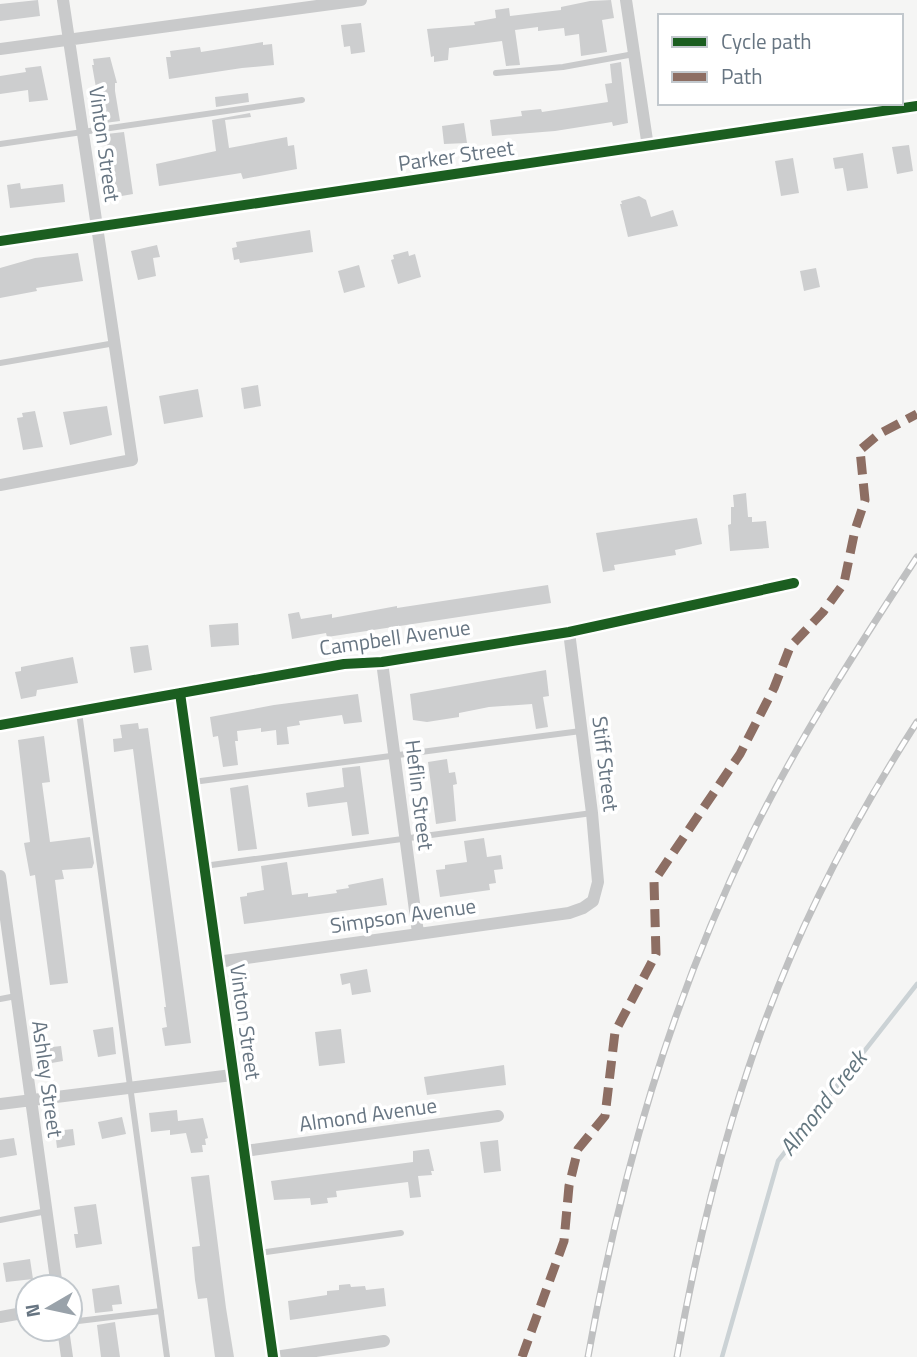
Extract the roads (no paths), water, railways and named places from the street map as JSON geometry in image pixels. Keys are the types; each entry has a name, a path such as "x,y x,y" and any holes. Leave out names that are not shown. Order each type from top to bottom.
{"street":[{"name":"Vinton Street","path":"0,485 132,460 63,0"},
{"path":"0,49 361,0"},
{"path":"626,0 648,147"},
{"name":"Parker Street","path":"0,242 917,106"},
{"name":"Campbell Avenue","path":"0,725 344,664 382,662 569,632 794,583"},
{"name":"Stiff Street","path":"569,632 592,813 598,882 593,901"},
{"name":"Heflin Street","path":"382,662 418,933"},
{"name":"Vinton Street","path":"180,693 274,1357"},
{"name":"Ashley Street","path":"0,876 55,1273"},
{"name":"Simpson Avenue","path":"217,962 569,913 593,901"},
{"path":"0,1104 232,1075"},
{"name":"Almond Avenue","path":"245,1151 498,1116"},
{"path":"274,1357 384,1341"}],"lane":[{"path":"496,73 563,67 634,54"},
{"path":"0,144 302,100"},
{"path":"0,363 115,343"},
{"path":"79,710 167,1357"},
{"path":"193,782 581,731"},
{"path":"204,866 592,813"},
{"path":"0,999 16,996"},
{"path":"0,1220 47,1210"},
{"path":"258,1253 401,1233"},
{"path":"84,1320 161,1311"}],"waterway":[{"name":"Almond Creek","path":"722,1357 778,1161 917,984"}],"railway":[{"path":"588,1357 616,1221 633,1155 673,1025 696,961 752,834 790,762 917,557"},
{"path":"677,1357 715,1180 731,1122 770,1008 829,875 865,808 917,722"}]}
